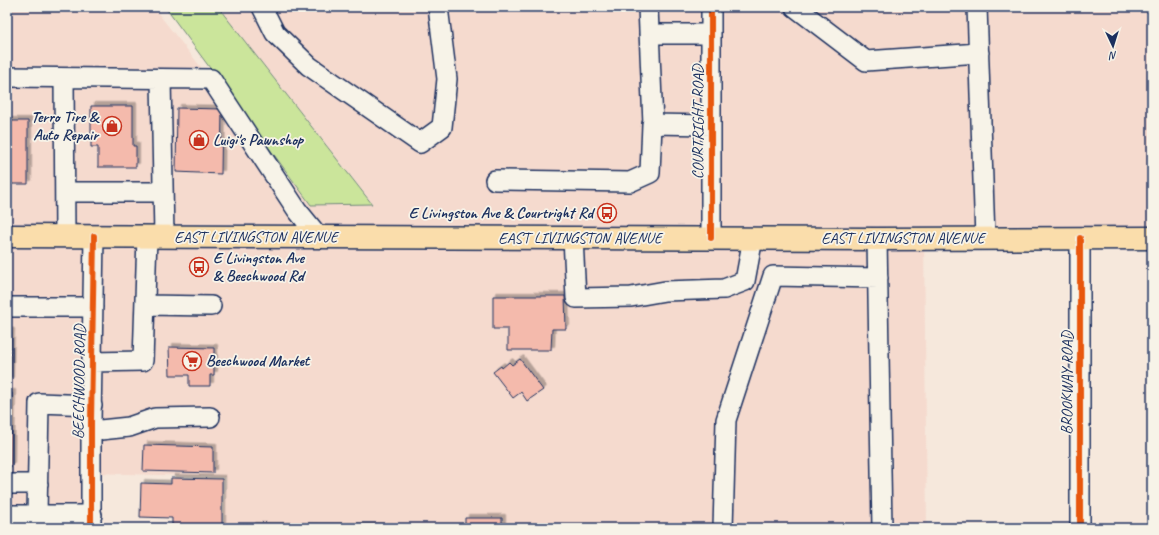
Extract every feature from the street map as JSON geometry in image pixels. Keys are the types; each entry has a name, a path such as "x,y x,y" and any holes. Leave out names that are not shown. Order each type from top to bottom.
{"main road":[{"name":"EAST LIVINGSTON AVENUE","path":"7,236 877,239 1152,238"}],"street":[{"path":"262,7 275,33 309,66 420,143 442,127 447,79 438,7"},
{"path":"495,180 630,182 650,173 653,124 648,7"},
{"name":"COURTRIGHT ROAD","path":"711,7 711,238"},
{"path":"794,7 866,61 979,53"},
{"path":"978,7 985,238"},
{"path":"649,34 711,34"},
{"path":"7,77 211,79 297,210 320,237"},
{"path":"64,78 65,236"},
{"path":"92,362 143,361 145,305 163,192 161,79"},
{"path":"653,124 711,125"},
{"path":"65,192 163,192"},
{"name":"BEECHWOOD ROAD","path":"91,522 94,236"},
{"path":"573,238 576,298 631,297 664,291 724,289 744,280 753,238"},
{"name":"BROOKWAY ROAD","path":"1080,238 1080,528"},
{"path":"877,239 882,528"},
{"path":"723,528 726,420 773,276 878,278"},
{"path":"145,305 211,306"},
{"path":"7,308 93,307"},
{"path":"37,515 39,403 92,405"},
{"path":"91,431 129,427 156,418 210,417"},
{"path":"7,484 38,484"},
{"path":"7,515 37,515 91,522"}],"shaded area":[{"path":"7,7 153,7 311,205 372,203 218,7 1152,7 1152,238 924,239 927,528 224,528 226,477 93,473 92,518 7,517"}],"green space":[{"path":"165,7 218,7 372,204 311,205"}],"building":[{"name":"Terro Tire & Auto Repair","path":"91,106 133,106 133,146 136,146 136,167 98,167 98,147 91,147"},
{"name":"Luigi's Pawnshop","path":"177,108 222,109 221,174 176,172"},
{"path":"7,121 28,121 28,184 7,184"},
{"path":"493,296 565,296 566,329 552,329 551,350 508,350 508,329 493,329"},
{"path":"7,331 11,332 10,381 7,380"},
{"name":"Beechwood Market","path":"169,347 214,348 214,375 210,375 210,386 189,386 189,375 170,375"},
{"path":"520,359 543,390 527,401 521,392 513,398 493,372 501,366 502,368 509,362 512,365"},
{"path":"7,393 12,393 11,467 7,467"},
{"path":"144,445 213,447 213,473 143,471"},
{"path":"171,478 222,479 222,526 172,525 172,518 140,517 141,483 171,484"},
{"path":"465,518 502,518 502,528 465,528"},
{"path":"252,526 389,527 389,528 252,528"}],"cycle path":[{"path":"711,7 711,238"},
{"path":"91,528 94,236"},
{"path":"1080,238 1080,528"}],"place":[{"name":"Terro Tire & Auto Repair","path":"112,126"},
{"name":"Luigi's Pawnshop","path":"199,140"},
{"name":"E Livingston Ave & Courtright Rd","path":"607,213"},
{"name":"E Livingston Ave & Beechwood Rd","path":"199,267"},
{"name":"Beechwood Market","path":"192,361"}]}
